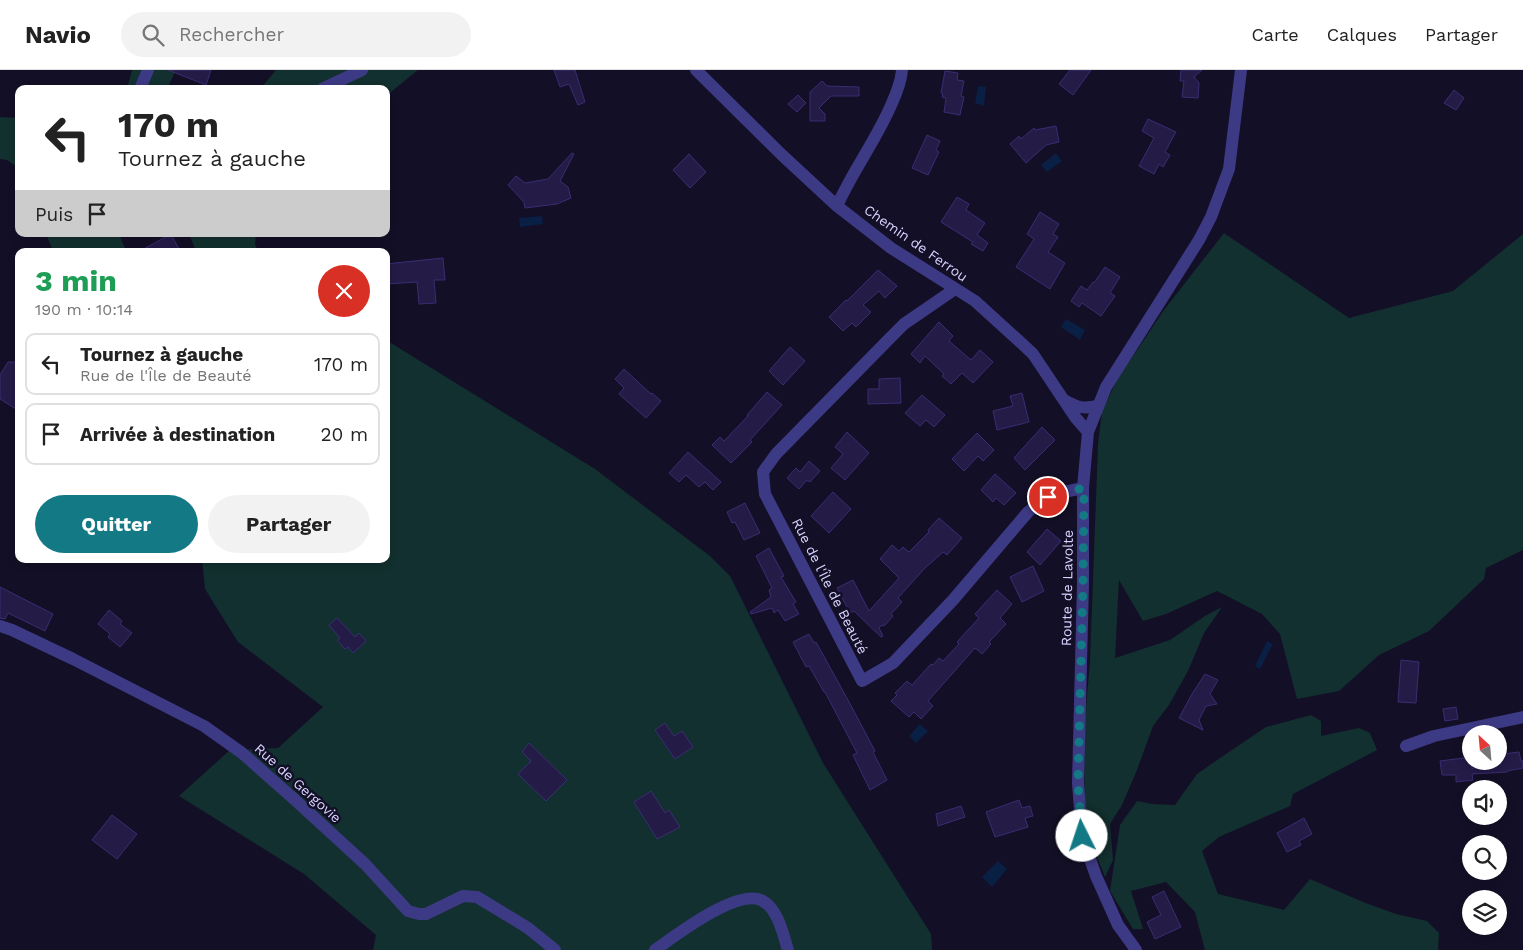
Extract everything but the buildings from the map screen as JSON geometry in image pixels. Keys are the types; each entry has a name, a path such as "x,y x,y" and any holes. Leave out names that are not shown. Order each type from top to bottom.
{"street":[{"path":"142,85 148,70"},
{"path":"330,85 362,70"},
{"name":"Chemin de Ferrou","path":"696,70 837,206 891,248 975,301 1033,354 1079,423 1088,432"},
{"path":"837,206 844,190 882,126 901,82 902,70"},
{"name":"Route de Lavolte","path":"1136,950 1118,925 1096,876 1082,836 1078,783 1084,488 1088,432 1111,379 1200,240 1210,217 1228,169 1241,70"},
{"name":"Rue de l'Île de Beauté","path":"955,289 904,324 776,454 763,472 765,494 862,681 893,663 954,600 1028,512 1042,500 1053,494 1084,488"},
{"path":"1064,400 1074,406 1085,409 1098,406"},
{"name":"Rue de Gergovie","path":"0,626 73,659 204,726 242,753 294,799 365,864 408,911 426,914 463,896 477,897 528,928 555,950"},
{"path":"1406,746 1434,736 1523,717"},
{"path":"655,950 694,923 738,900 747,899 762,900 773,911 788,950"}],"green space":[{"path":"132,70 176,70 169,85 128,85"},
{"path":"276,70 418,70 390,93 390,85 263,85"},
{"path":"0,117 15,118 15,165 7,160 0,159"},
{"path":"1224,233 1349,318 1453,291 1523,234 1523,550 1486,568 1484,579 1429,631 1379,655 1339,691 1297,699 1280,634 1262,614 1217,591 1166,614 1143,621 1119,580 1115,658 1170,640 1205,616 1222,607 1204,633 1188,671 1169,705 1153,726 1122,805 1110,824 1113,860 1105,877 1085,828 1084,731 1090,661 1098,444 1102,411 1117,380 1164,310"},
{"path":"47,237 120,237 125,248 52,248"},
{"path":"190,237 256,237 257,248 195,248"},
{"path":"390,342 595,469 710,556 730,576 823,763 931,934 932,950 373,950 376,935 304,874 179,796 230,750 278,748 323,707 238,642 205,589 202,563 390,563"},
{"path":"1311,715 1321,721 1321,736 1359,728 1370,733 1377,750 1293,794 1290,806 1219,837 1202,851 1218,894 1284,910 1310,879 1396,914 1427,921 1439,933 1438,950 1205,950 1195,912 1166,882 1131,891 1143,929 1133,929 1110,891 1120,825 1137,801 1175,805 1197,774 1266,727"}],"water":[{"path":"978,86 986,87 984,106 975,103"},
{"path":"1056,153 1062,161 1047,172 1041,165"},
{"path":"542,216 543,224 520,227 519,218"},
{"path":"1066,319 1085,330 1080,340 1061,327"},
{"path":"1267,641 1273,644 1260,669 1255,666"},
{"path":"920,724 928,731 916,743 909,736"},
{"path":"998,861 1007,869 992,887 982,877"}],"route":[{"path":"1048,497 1053,494 1084,488 1078,783 1082,836"}]}
